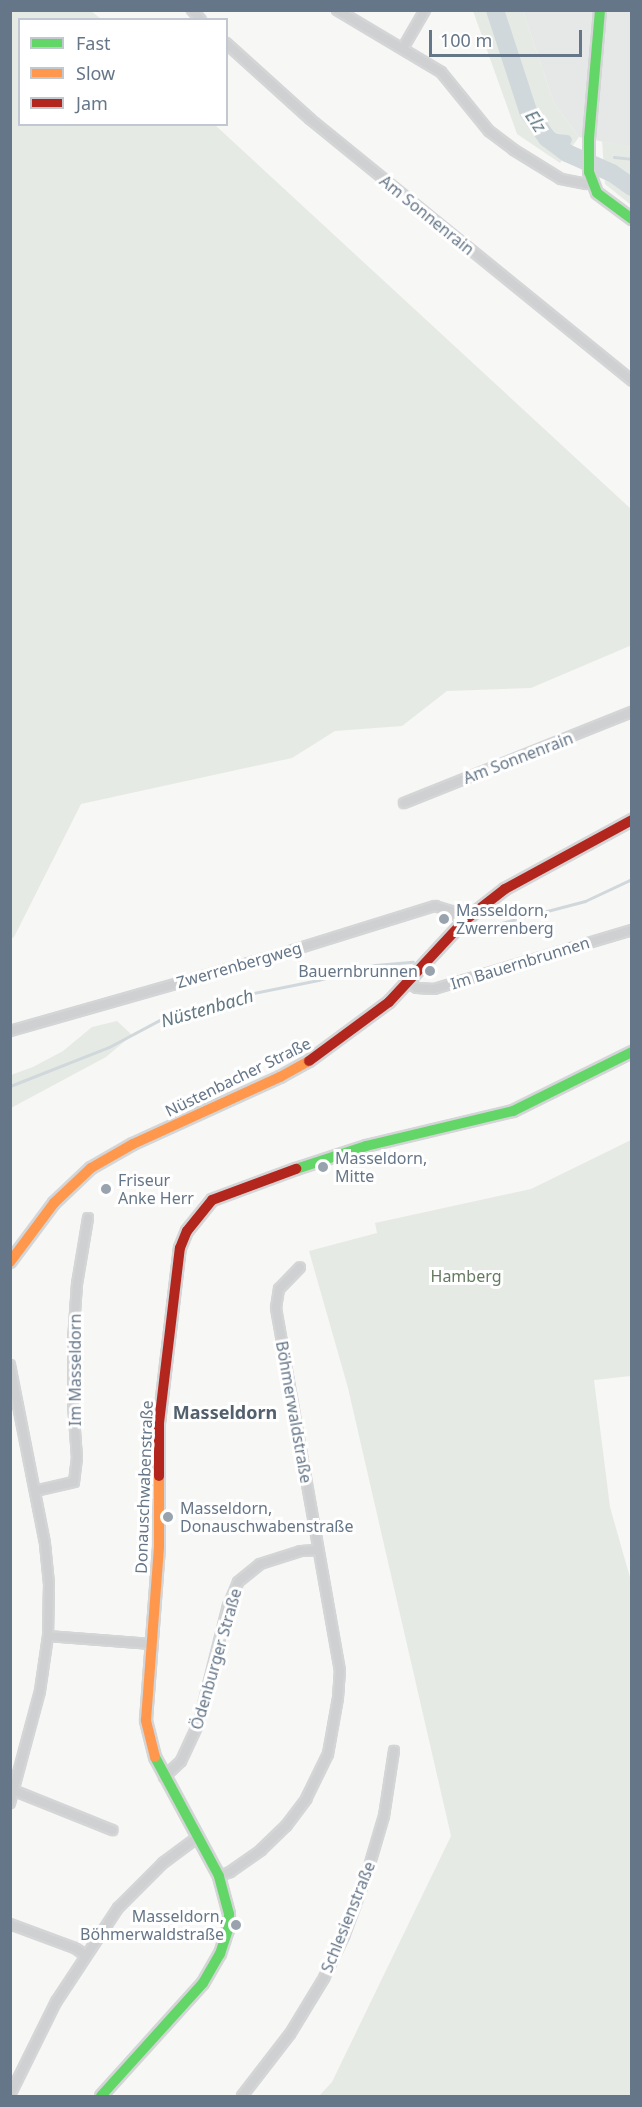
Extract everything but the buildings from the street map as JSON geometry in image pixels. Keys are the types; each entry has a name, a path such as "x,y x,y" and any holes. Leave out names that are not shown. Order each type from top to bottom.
{"street":[{"path":"336,10 404,48 441,72 489,131 514,150 561,179 587,184 591,177"},
{"path":"404,48 425,10"},
{"path":"600,10 589,152 591,177 603,200 632,219"},
{"name":"Am Sonnenrain","path":"228,45 310,119 632,381"},
{"name":"Am Sonnenrain","path":"404,802 632,712"},
{"name":"Nüstenbacher Straße","path":"10,1262 54,1203 92,1168 133,1144 280,1077 321,1054 372,1017 409,983 464,921 505,889 632,820"},
{"name":"Zwerrenbergweg","path":"10,1031 274,956 435,906 451,911 464,921"},
{"name":"Im Bauernbrunnen","path":"409,983 417,988 434,989 632,930"},
{"name":"Donauschwabenstraße","path":"101,2097 203,1983 220,1954 228,1930 229,1914 219,1876 164,1777 152,1750 146,1720 159,1546 159,1423 180,1248 195,1217 212,1200 223,1194 366,1146 513,1111 632,1052"},
{"name":"Im Masseldorn","path":"35,1491 74,1482 77,1458 73,1403 73,1341 77,1284 88,1218"},
{"name":"Böhmerwaldstraße","path":"219,1876 230,1872 261,1850 286,1826 306,1799 328,1754 340,1671 276,1308 279,1289 300,1267"},
{"path":"10,1365 35,1491 50,1584 48,1636 38,1700 10,1803"},
{"name":"Ödenburger Straße","path":"164,1777 181,1761 194,1734 228,1606 238,1582 260,1564 301,1551 318,1550"},
{"path":"48,1636 151,1644"},
{"name":"Schlesienstraße","path":"242,2097 296,2024 324,1978 344,1936 366,1877 384,1816 394,1751"},
{"path":"15,1791 112,1830"},
{"path":"10,2095 56,2002 118,1908 162,1863 198,1837"},
{"path":"10,1924 75,1948 85,1955"}],"shaded area":[{"path":"523,11 631,11 631,147 579,137 554,103"}],"green space":[{"path":"11,10 91,11 100,18 18,18 18,126 216,126 631,509 632,645 531,688 447,691 402,726 335,731 292,758 81,804 11,939"},
{"path":"473,11 523,11 554,103 579,137 560,163 517,134"},
{"path":"602,140 631,147 631,205 605,184"},
{"path":"117,1021 132,1035 106,1057 11,1108 11,1075 33,1067 63,1051 92,1027"},
{"name":"Hamberg","path":"631,1140 631,1376 594,1380 610,1507 631,1581 631,2096 319,2096 332,2082 451,1836 348,1388 309,1251 377,1233 375,1223 531,1189"}],"waterway":[{"name":"Elz","path":"495,10 528,111 547,138 567,153 612,173 632,187"},
{"path":"547,138 567,140"},
{"path":"614,157 632,159"},
{"name":"Nüstenbach","path":"471,931 585,901 632,879"},
{"name":"Nüstenbach","path":"10,1086 109,1047 167,1016 234,997 318,980 375,965 413,962"}],"traffic: fast":[{"path":"600,10 589,139 589,172 597,193 632,219"},
{"path":"296,1169 366,1146 513,1111 632,1052"},
{"path":"101,2096 203,1983 220,1954 228,1930 229,1914 219,1876 155,1757"}],"traffic: slow":[{"path":"10,1262 54,1203 91,1168 133,1144 280,1077 309,1061"},
{"path":"155,1757 146,1720 159,1546 159,1476"}],"traffic: jam":[{"path":"309,1061 389,1002 464,921 505,889 632,820"},
{"path":"159,1476 159,1423 180,1248 187,1231 212,1200 296,1169"}],"place":[{"name":"Masseldorn, Zwerrenberg","path":"444,919"},
{"name":"Bauernbrunnen","path":"430,971"},
{"name":"Masseldorn, Mitte","path":"323,1167"},
{"name":"Friseur Anke Herr","path":"106,1189"},
{"name":"Masseldorn, Donauschwabenstraße","path":"168,1517"},
{"name":"Masseldorn, Böhmerwaldstraße","path":"236,1925"}],"district":[{"name":"Masseldorn","path":"225,1412"}]}
